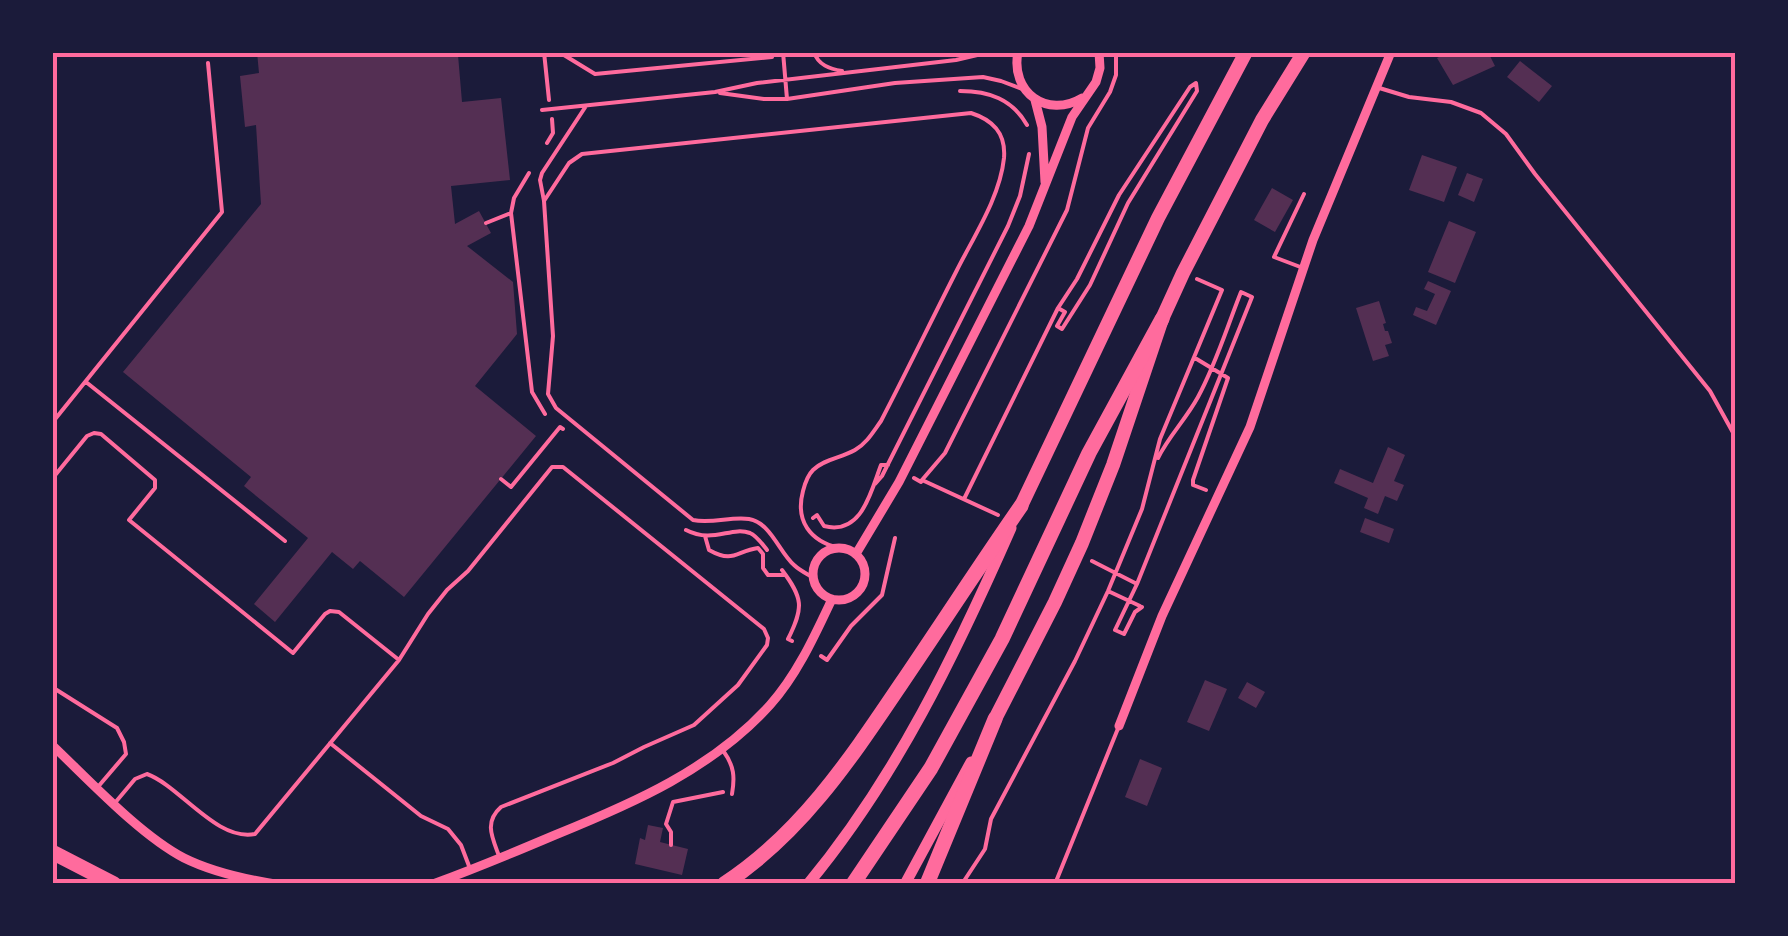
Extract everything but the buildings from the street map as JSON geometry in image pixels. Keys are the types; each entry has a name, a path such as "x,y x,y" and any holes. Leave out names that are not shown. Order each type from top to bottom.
{"highway":[{"path":"724,884 794,828 822,794 1021,506 1158,218 1246,52"},
{"path":"853,884 931,768 1002,639 1088,453 1162,319 1262,120 1304,52"},
{"path":"927,884 995,719 1082,543 1162,319"},
{"path":"52,852 114,884"}],"main road":[{"path":"808,884 862,812 929,702 978,605 1021,506"},
{"path":"905,884 995,719"}],"street":[{"path":"1018,52 1018,78 1035,100 1063,106 1088,94"},
{"path":"856,554 899,482 1029,226 1072,117 1096,82 1099,52"},
{"path":"1120,726 1162,616 1250,427 1313,240 1391,52"},
{"path":"1035,100 1042,127 1045,190"},
{"path":"839,548 856,554 864,569 862,586 849,598 832,599 820,591 814,578 820,558 839,548"},
{"path":"433,884 638,800 722,749 782,689 814,638 832,599"},
{"path":"52,745 114,804 184,858 275,884"}],"lane":[{"path":"814,52 822,64 848,72"},
{"path":"542,110 715,92 956,60 990,52"},
{"path":"783,54 787,98"},
{"path":"52,423 222,212 208,63"},
{"path":"715,92 787,98 895,83 983,77 1024,90"},
{"path":"1376,87 1409,97 1451,102 1481,113 1506,134 1710,391 1736,438"},
{"path":"586,106 540,180 554,336 548,394 556,408 693,520 750,519 766,528 794,564 814,578"},
{"path":"544,202 569,163 582,154 971,113 996,126 1004,154 993,198 881,421 856,450 822,463 806,479 800,507 803,524 810,534 839,548"},
{"path":"1304,194 1274,256 1304,268"},
{"path":"86,382 285,541"},
{"path":"52,479 86,436 100,434 155,480 155,488 129,520 293,654 326,614 334,610 399,660"},
{"path":"114,804 135,779 147,774 222,826 249,836 255,834 399,660 447,590 468,571 556,466 567,470 764,629 767,645 720,703 694,726 492,814 490,825 500,858"},
{"path":"52,687 121,732 126,754 97,788"},
{"path":"1055,884 1120,726"},
{"path":"330,743 421,816 455,836 471,870"},
{"path":"722,749 735,777 732,792"}],"path":[{"path":"543,149 553,133 544,52"},
{"path":"559,52 595,74 783,54"},
{"path":"949,494 920,480 944,453 1067,210 1088,128 1116,75 1116,52"},
{"path":"964,499 1058,308 1119,195 1196,83 1198,92 1128,203 1090,285 1062,328 1057,326 1065,312 1058,308"},
{"path":"972,91 997,96 1010,104 1028,126"},
{"path":"810,520 817,515 828,528 847,524 863,508 1008,226 1020,196 1031,141"},
{"path":"534,166 514,198 511,213 532,392 542,411 569,434"},
{"path":"486,223 511,213"},
{"path":"962,884 984,849 991,819 1075,662 1108,591 1142,509 1160,440 1222,290 1183,274"},
{"path":"1108,591 1142,607 1135,612 1124,634 1115,630 1137,584 1252,297 1241,292 1196,401 1156,462"},
{"path":"1194,358 1228,378 1193,486 1219,496"},
{"path":"501,478 511,487 560,427"},
{"path":"875,484 881,464 888,464"},
{"path":"674,520 689,532 705,536 752,533 774,558"},
{"path":"705,536 709,550 722,556 732,558 758,548 768,574 785,574"},
{"path":"821,656 827,660 851,626 882,595 894,538"},
{"path":"780,566 800,603 799,618 788,639 792,641"},
{"path":"670,845 671,832 666,824 673,802 732,792"}]}
